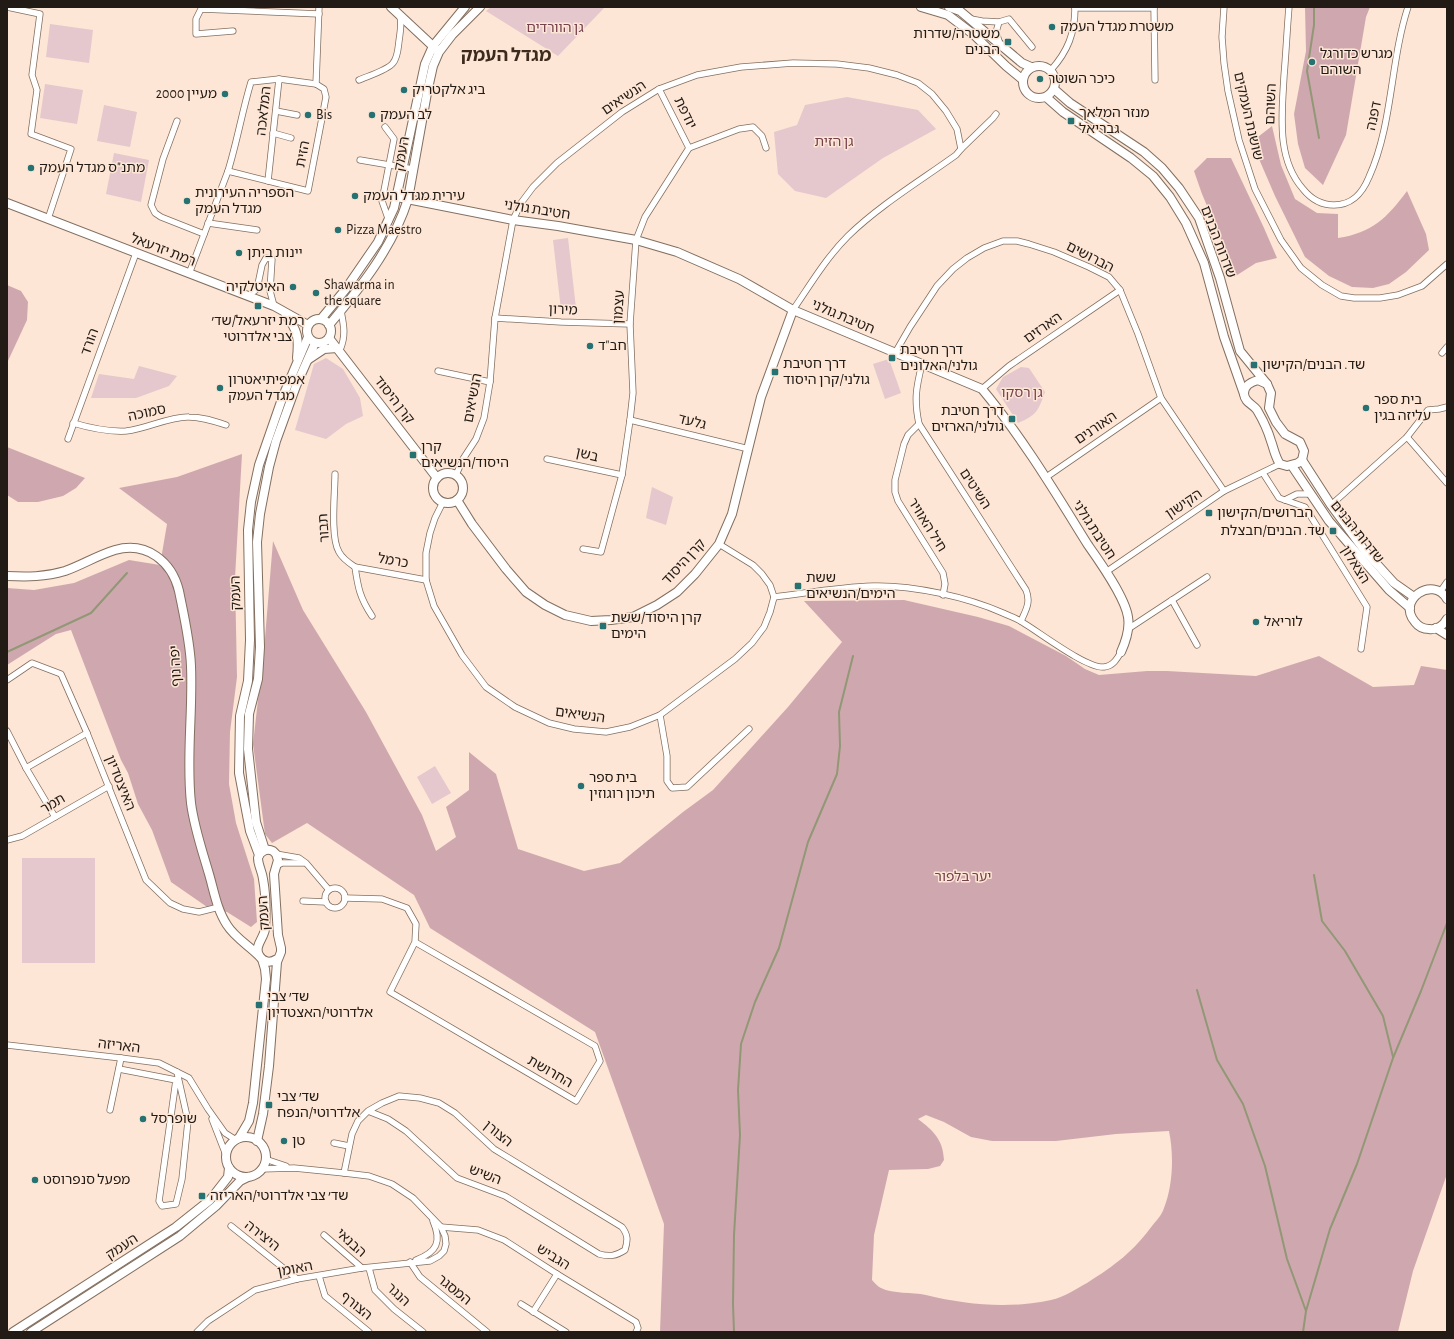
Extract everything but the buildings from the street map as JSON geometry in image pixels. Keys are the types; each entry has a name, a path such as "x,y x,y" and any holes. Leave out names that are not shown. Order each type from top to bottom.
{"main road":[{"path":"391,7 436,49"},
{"name":"העמק","path":"321,319 344,290 378,242 389,221 397,197 425,64 465,7"},
{"name":"העמק","path":"329,325 352,297 386,249 404,210 408,199 436,49 480,7"},
{"path":"921,7 948,15 973,34 1006,66 1023,80"},
{"path":"949,7 960,11 1022,63 1031,67 1042,65 1051,70 1056,81 1054,89 1046,97 1037,98 1028,94 1023,85 1024,75 1031,67"},
{"name":"שדרות הבנים","path":"1054,89 1070,103 1144,152 1162,168 1179,188 1199,218 1220,278 1240,351 1267,384"},
{"name":"שדרות הבנים","path":"1046,97 1063,112 1131,158 1154,176 1170,197 1186,223 1204,263 1224,337 1244,394"},
{"name":"חטיבת גולני","path":"397,197 513,220 558,226 636,240 677,252 739,279 793,310 982,389 998,408 1045,478 1106,572 1123,603 1128,616 1128,629 1121,652"},
{"name":"רמת יזרעאל","path":"7,203 274,306 308,325"},
{"name":"קרן היסוד","path":"457,500 472,524 506,569 526,592 565,616 591,621 633,617 657,605 677,592 695,574 719,544 732,514 761,396 793,310"},
{"path":"284,312 295,327 298,344 296,368"},
{"path":"321,319 329,325 331,332 329,338 323,343 315,343 308,337 306,329 314,320 321,319"},
{"name":"העמק","path":"262,852 250,831 239,773 240,716 248,681 250,640 248,530 251,502 260,466 283,396 308,337"},
{"name":"קרן היסוד","path":"329,338 437,478"},
{"name":"העמק","path":"237,1139 249,1121 256,1086 266,979 265,969 257,949 265,930 264,884 258,861 262,852 256,822 248,750 249,714 258,679 260,647 257,542 260,514 269,467 276,441 296,386 309,360 315,343"},
{"path":"309,360 324,349 338,349"},
{"path":"1258,380 1267,384 1271,393 1269,408 1276,422 1284,434 1300,442 1304,450 1302,460 1292,466 1280,464 1266,428 1256,408 1246,401 1244,394 1245,388 1251,382 1258,380"},
{"name":"שדרות הבנים","path":"1302,460 1364,550 1394,583 1414,597"},
{"name":"שדרות הבנים","path":"1292,466 1329,522 1389,590 1410,608"},
{"path":"444,473 456,475 461,481 463,488 462,495 457,500 452,502 443,502 436,497 433,489 435,481 444,473"},
{"name":"יפה נוף","path":"7,576 37,576 51,574 78,566 111,551 127,548 137,548 155,555 173,574 179,591 190,661 190,777 192,809 196,829 224,921 233,932 261,958"},
{"path":"1447,600 1440,592 1429,589 1418,593 1414,597 1410,608 1410,614 1417,625 1423,628 1436,628 1447,621"},
{"path":"1436,628 1447,635"},
{"path":"262,852 270,850 276,854"},
{"name":"העמק","path":"257,1141 269,1066 277,959 280,956 282,948 278,935 274,874 278,860 276,854"},
{"name":"יפה נוף","path":"233,932 247,940 255,942 261,940"},
{"path":"261,958 270,962 277,959"},
{"path":"248,1137 257,1141 263,1149 265,1159 262,1169 248,1176 236,1174 229,1168 226,1162 226,1155 229,1146 237,1139 248,1137"},
{"name":"העמק","path":"13,1332 176,1227 210,1200 228,1177 229,1168"},
{"name":"העמק","path":"31,1332 180,1236 216,1206 240,1181 248,1176"}],"street":[{"path":"7,7 40,14 32,75 37,90 32,134 71,149 48,219"},
{"path":"316,84 319,7"},
{"name":"שושנת העמקים","path":"1224,7 1222,37 1224,63 1228,91 1239,140 1255,188 1281,240 1301,268 1322,285 1341,296 1354,298 1380,298 1398,295 1422,286 1447,264"},
{"name":"השוהם","path":"1289,7 1281,121 1283,140 1290,169 1296,182 1316,201 1330,205"},
{"name":"דפנה","path":"1330,205 1343,205 1352,201 1370,177 1386,122 1402,25 1408,7"},
{"path":"1051,70 1062,58 1069,44 1074,24 1075,8 1154,8 1155,80"},
{"path":"233,31 196,34 196,19 201,9 319,14"},
{"path":"359,80 393,64 397,56 400,38 401,22 399,14"},
{"path":"969,18 982,21 999,22 1009,19 1032,46"},
{"path":"999,22 996,32 1000,44"},
{"name":"הנשיאים","path":"456,475 476,439 484,418 490,382 495,318 513,220 521,203 557,163 622,112 660,89 697,75 741,67 800,63 837,64 869,68 897,75 918,83 932,94 946,111 957,129 961,149"},
{"path":"189,274 228,171 244,106 252,82 279,79"},
{"name":"המלאכה","path":"268,181 279,79 316,84"},
{"name":"הזית","path":"228,171 308,191 326,97 324,89 316,84"},
{"name":"יודפת","path":"660,89 689,148"},
{"path":"276,111 297,115"},
{"path":"793,310 823,266 848,237 883,207 956,156 961,149 994,118 996,114"},
{"path":"177,121 163,159 151,205 155,213 161,217 204,234"},
{"path":"385,127 394,139 382,201 389,221"},
{"path":"689,148 739,128 753,127 762,136 766,148"},
{"path":"273,133 291,138"},
{"name":"עצמון","path":"583,549 601,552 622,475 630,420 632,392 630,324 636,240 645,217 689,148"},
{"path":"360,160 413,170"},
{"path":"208,223 257,230"},
{"name":"הברושים","path":"895,353 937,286 952,270 972,255 984,248 1002,241 1017,241 1054,252 1109,277 1120,290 1138,334 1161,398 1224,492"},
{"name":"הורד","path":"68,439 136,253"},
{"path":"248,296 257,289 262,265 266,258 272,259 270,291 274,306"},
{"name":"הארזים","path":"982,389 1009,366 1120,290"},
{"path":"338,349 344,341 344,325 341,311"},
{"name":"מירון","path":"495,318 630,324"},
{"path":"1442,353 1447,347"},
{"name":"השיטים","path":"922,364 916,390 915,408 919,424 1026,590 1029,598 1028,606 1021,621"},
{"path":"438,371 490,382"},
{"name":"האורנים","path":"1045,478 1161,398"},
{"path":"1332,505 1407,437 1428,410 1439,409 1447,406"},
{"name":"סמוכה","path":"73,423 92,428 126,430 146,428 188,417 208,419 226,425"},
{"name":"גלעד","path":"630,420 748,449"},
{"name":"חיל האוויר","path":"919,424 908,435 904,444 895,480 895,492 898,501 943,573 945,584 943,595"},
{"path":"1407,437 1447,482"},
{"name":"בשן","path":"547,459 622,475"},
{"name":"הקישון","path":"1106,572 1224,492 1280,464"},
{"name":"הצאלון","path":"1263,472 1279,498 1305,507 1367,607 1362,649"},
{"name":"תבור","path":"335,474 333,527 338,551 355,567"},
{"path":"1285,500 1296,494 1310,494"},
{"name":"הנשיאים","path":"443,502 435,518 426,553 426,580 434,606 462,655 486,687 515,707 549,723 574,729 606,732 630,727 660,715 735,659 752,643 764,627 774,597"},
{"path":"719,544 753,565 770,585 774,597 873,586 920,589 989,607 1021,621 1086,662 1102,667 1111,665 1116,661 1121,652"},
{"path":"355,567 358,589 363,602 372,616"},
{"name":"כרמל","path":"355,567 426,580"},
{"path":"1128,629 1207,577"},
{"path":"1440,592 1447,582"},
{"path":"1172,600 1197,645"},
{"name":"האיצטדיון","path":"7,680 32,663 61,674 109,786 146,880 170,902 182,909 199,912 219,907"},
{"path":"660,715 667,756 667,781 672,788 687,786 749,729"},
{"path":"7,731 26,768 55,817"},
{"path":"26,768 87,734"},
{"name":"תמר","path":"7,840 22,836 109,786"},
{"path":"276,854 299,858 306,863 329,890"},
{"path":"276,866 282,863 306,863"},
{"path":"303,901 326,902 330,906 337,907 342,904 345,898 341,890 335,888 329,890 326,894 326,902"},
{"name":"החרושת","path":"345,898 382,899 407,908 416,924 415,942 390,992 576,1101 600,1061 595,1046 415,942"},
{"name":"האריזה","path":"7,1045 159,1063 189,1078 225,1133 237,1139"},
{"path":"110,1110 121,1058"},
{"path":"119,1069 176,1080"},
{"path":"177,1072 188,1121 182,1179 176,1204 162,1206 159,1201 177,1072"},
{"name":"הצורן","path":"344,1173 348,1146 352,1134 358,1121 368,1111 399,1096 420,1098 439,1103 455,1113 494,1149 622,1227 627,1235 625,1250 614,1256 599,1254"},
{"name":"האריזה","path":"208,1109 226,1155"},
{"name":"השיש","path":"368,1111 388,1119 406,1131 457,1178 505,1196 599,1254"},
{"path":"334,1143 348,1146"},
{"path":"265,1159 294,1168"},
{"path":"262,1169 294,1168 344,1173 369,1176 392,1184 413,1198 441,1227 445,1236 446,1244 444,1251 439,1256 430,1261 410,1262"},
{"path":"410,1262 428,1256 436,1245 436,1229 432,1219"},
{"name":"היצירה","path":"231,1226 297,1279"},
{"name":"הגביש","path":"441,1227 478,1230 504,1240 636,1322 638,1328 636,1332"},
{"name":"הבנאי","path":"324,1235 362,1268"},
{"name":"האומן","path":"197,1332 208,1321 255,1290 297,1279 362,1268 410,1262"},
{"name":"המסגר","path":"410,1262 420,1277 487,1332"},
{"name":"הנגר","path":"369,1268 375,1290 394,1309 423,1332"},
{"path":"533,1312 557,1274"},
{"name":"הצורף","path":"318,1276 325,1296 369,1332"},
{"path":"521,1304 566,1332"}],"green space":[{"name":"גן הוורדים","path":"491,7 605,7 558,56 486,11"},
{"path":"1305,7 1370,7 1366,17 1346,135 1323,185 1305,168 1298,144 1294,114 1306,51"},
{"path":"50,24 93,30 89,63 46,57"},
{"path":"45,84 83,90 77,124 40,118"},
{"name":"גן הזית","path":"847,97 918,110 936,129 883,158 826,198 795,191 778,174 774,132 797,125 805,105"},
{"path":"104,105 137,112 130,147 97,141"},
{"path":"1272,126 1281,165 1295,199 1317,213 1338,214 1338,238 1350,236 1378,223 1393,209 1407,191 1426,234 1429,250 1406,272 1389,284 1373,288 1352,287 1329,276 1305,257 1275,196 1259,159 1254,140"},
{"path":"114,153 149,160 141,202 106,194"},
{"path":"1207,158 1231,158 1277,258 1256,263 1234,277 1194,171"},
{"path":"568,238 576,308 561,310 553,240"},
{"path":"7,285 21,291 28,302 27,320 7,363"},
{"path":"326,358 343,369 360,398 363,416 346,424 326,439 295,430 314,364"},
{"path":"889,359 901,393 885,399 873,364"},
{"path":"139,366 177,376 169,386 136,398 91,398 99,374 134,379"},
{"name":"גן רסקו","path":"1021,367 1029,368 1045,392 1036,412 1018,423 996,389 1003,377"},
{"path":"7,447 85,478 76,488 63,496 38,502 18,502 7,495"},
{"path":"242,454 235,578 237,677 230,732 229,784 236,823 254,879 257,922 251,927 227,912 210,909 171,882 152,830 138,804 128,773 121,760 71,630 56,634 7,665 7,588 34,590 74,583 129,560 160,565 167,524 119,488 177,477"},
{"path":"652,487 673,497 666,525 646,518"},
{"name":"יער בלפור","path":"273,541 303,610 366,712 422,815 436,851 456,837 446,807 469,790 469,752 496,774 518,849 584,871 620,863 683,812 713,790 788,707 842,642 804,601 904,600 978,617 1009,626 1066,656 1085,669 1099,675 1167,671 1256,676 1319,656 1373,687 1414,685 1421,666 1447,670 1447,1174 1413,1271 1398,1332 660,1332 664,1224 595,1032 430,928 414,895 307,823 272,843 265,834 253,744 265,638","holes":["926,1115 944,1122 971,1137 992,1141 1056,1141 1116,1134 1169,1131 1172,1150 1172,1170 1169,1190 1163,1211 1145,1235 1122,1258 1087,1283 1056,1299 1035,1303 988,1305 921,1294 891,1291 881,1288 872,1280 874,1235 889,1170 928,1169 940,1166 944,1160 940,1141 937,1136 918,1119"]},
{"path":"435,766 451,793 432,804 417,777"},
{"path":"22,858 95,858 95,963 22,963"}],"waterway":[{"path":"1314,7 1314,25 1307,71 1319,138"},
{"path":"7,652 91,613 127,573"},
{"path":"734,1332 734,1235 740,1135 738,1090 741,1044 755,1002 779,948 808,842 837,774 840,746 839,712 853,656"},
{"path":"1314,875 1322,921 1345,951 1383,1016 1393,1057"},
{"path":"1303,1332 1306,1311 1330,1229 1357,1164 1393,1058 1447,923"},
{"path":"1197,990 1217,1060 1243,1104 1265,1166 1287,1259 1306,1311"}],"place":[{"name":"משטרת מגדל העמק","path":"1052,27"},
{"name":"משטרה/שדרות הבנים","path":"1008,42"},
{"name":"מגרש כדורגל השוהם","path":"1312,62"},
{"name":"כיכר השוטר","path":"1040,79"},
{"name":"ביג אלקטריק","path":"404,90"},
{"name":"מעיין 2000","path":"225,94"},
{"name":"Bis","path":"308,115"},
{"name":"לב העמק","path":"372,115"},
{"name":"מנזר המלאך גבריאל","path":"1071,121"},
{"name":"מתנ\"ס מגדל העמק","path":"31,168"},
{"name":"עירית מגדל העמק","path":"355,196"},
{"name":"הספריה העירונית מגדל העמק","path":"187,201"},
{"name":"Pizza Maestro","path":"338,230"},
{"name":"יינות ביתן","path":"239,253"},
{"name":"האיטלקיה","path":"293,287"},
{"name":"Shawarma in the square","path":"316,293"},
{"name":"רמת יזרעאל/שד׳ צבי אלדרוטי","path":"258,306"},
{"name":"חב\"ד","path":"590,346"},
{"name":"דרך חטיבת גולני/האלונים","path":"892,358"},
{"name":"שד. הבנים/הקישון","path":"1254,365"},
{"name":"דרך חטיבת גולני/קרן היסוד","path":"775,372"},
{"name":"אמפיתיאטרון מגדל העמק","path":"220,388"},
{"name":"בית ספר עליזה בגין","path":"1366,408"},
{"name":"דרך חטיבת גולני/הארזים","path":"1012,419"},
{"name":"קרן היסוד/הנשיאים","path":"413,455"},
{"name":"הברושים/הקישון","path":"1209,513"},
{"name":"שד. הבנים/חבצלת","path":"1333,531"},
{"name":"ששת הימים/הנשיאים","path":"798,586"},
{"name":"לוריאל","path":"1256,622"},
{"name":"קרן היסוד/ששת הימים","path":"603,626"},
{"name":"בית ספר תיכון רוגוזין","path":"581,786"},
{"name":"שד׳ צבי אלדרוטי/האצטדיון","path":"259,1005"},
{"name":"שד׳ צבי אלדרוטי/הנפח","path":"269,1105"},
{"name":"שופרסל","path":"143,1119"},
{"name":"טן","path":"284,1141"},
{"name":"מפעל סנפרוסט","path":"35,1180"},
{"name":"שד׳ צבי אלדרוטי/האריזה","path":"202,1196"}],"district":[{"name":"מגדל העמק","path":"506,56"}]}
